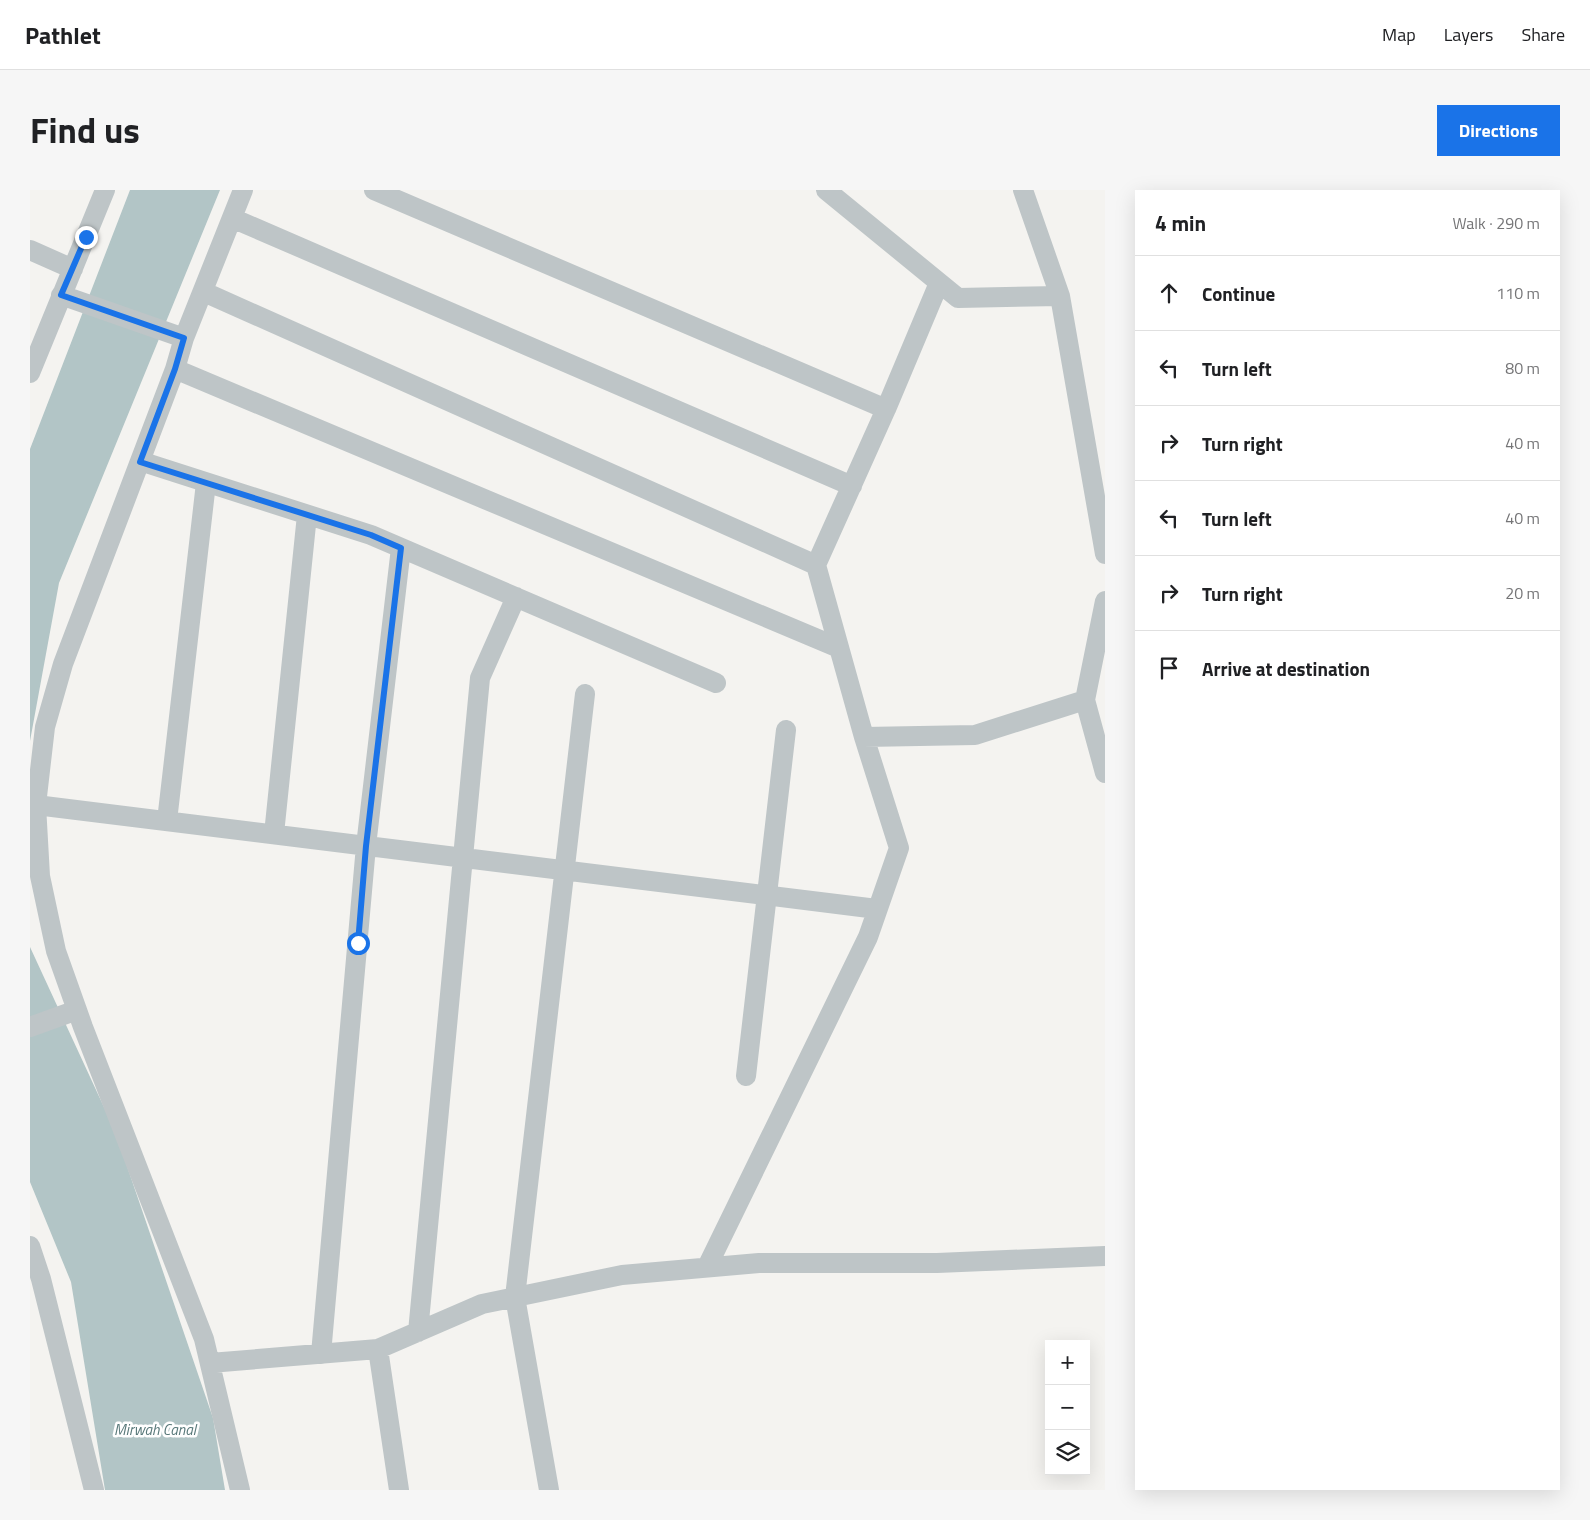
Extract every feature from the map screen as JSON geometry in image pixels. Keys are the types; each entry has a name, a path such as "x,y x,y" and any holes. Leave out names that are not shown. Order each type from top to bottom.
{"street":[{"path":"30,373 67,297 73,269 105,190"},
{"path":"240,1490 204,1339 71,1012 40,876 36,805 45,727 60,673 175,369 175,334 204,292 243,190"},
{"path":"374,190 886,409"},
{"path":"826,190 958,298 1060,296"},
{"path":"1023,190 1060,296 1105,554"},
{"path":"232,218 852,486"},
{"path":"30,250 73,269"},
{"path":"707,1267 868,937 899,848 864,737 816,566 886,409 939,283"},
{"path":"204,292 816,566"},
{"path":"67,297 175,334"},
{"path":"175,369 839,648"},
{"path":"140,462 371,535 716,683"},
{"path":"167,821 206,483"},
{"path":"274,834 307,515"},
{"path":"321,1354 366,846 401,548"},
{"path":"418,1332 480,678 516,597"},
{"path":"1105,601 1084,700 1105,773"},
{"path":"549,1490 515,1297 585,694"},
{"path":"864,737 975,735 1084,700"},
{"path":"746,1076 786,730"},
{"path":"36,805 877,908"},
{"path":"30,1027 71,1012"},
{"path":"30,1246 39,1308 94,1490"},
{"path":"210,1363 378,1349 482,1304 622,1275 759,1263 937,1263 1105,1256"},
{"path":"378,1349 399,1490"}],"water":[{"path":"130,190 220,190 59,583 30,741 30,449"},
{"name":"Mirwah Canal","path":"30,947 115,1131 213,1418 225,1490 105,1490 71,1282 30,1182"}],"route":[{"path":"86,237 61,295 184,338 175,369 140,462 371,535 401,548 366,846 358,943"}]}
